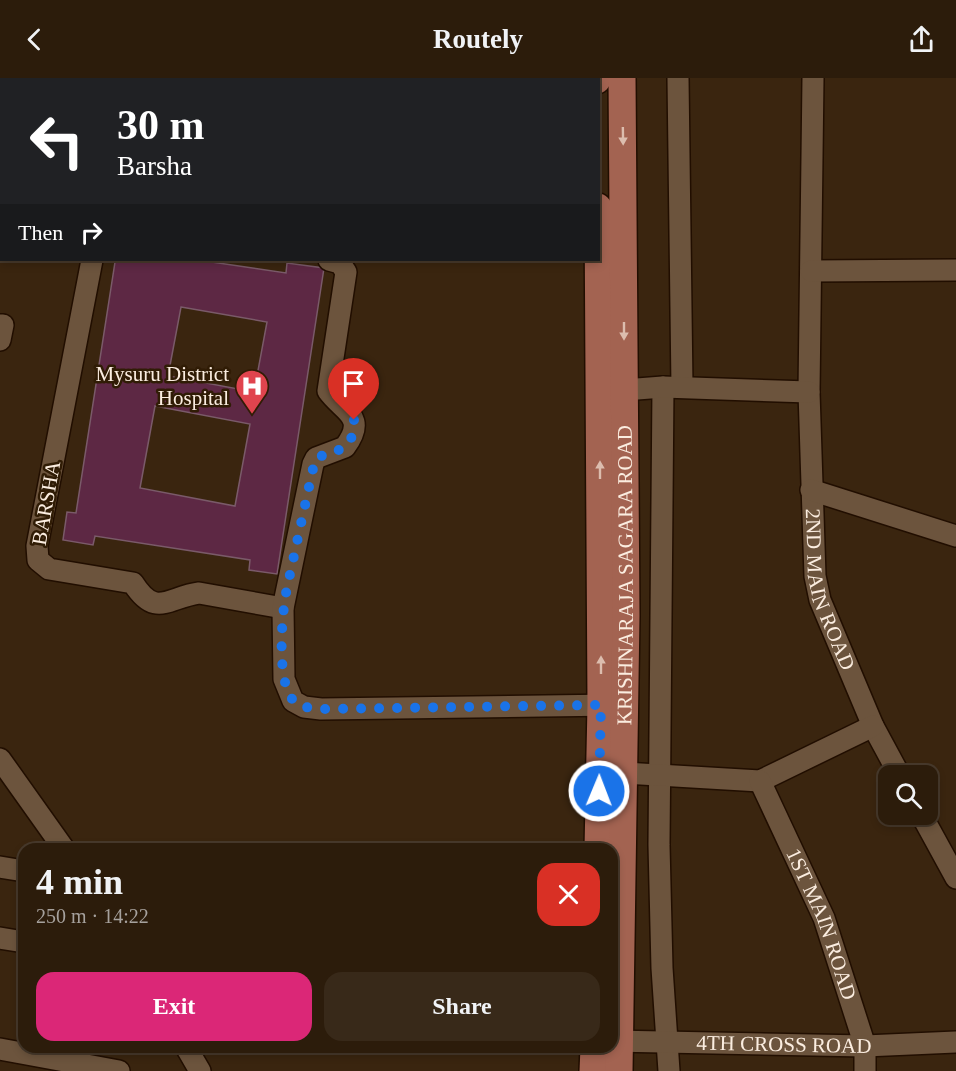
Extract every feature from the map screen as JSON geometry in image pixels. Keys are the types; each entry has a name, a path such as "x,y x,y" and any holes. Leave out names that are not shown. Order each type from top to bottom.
{"main road":[{"name":"KRISHNARAJA SAGARA ROAD","path":"599,843 613,705 624,390 622,78"},
{"name":"KRISHNARAJA SAGARA ROAD","path":"600,261 613,705 624,773 618,874"},
{"name":"KRISHNARAJA SAGARA ROAD","path":"593,1071 603,1053"},
{"name":"KRISHNARAJA SAGARA ROAD","path":"612,1053 619,1071"}],"street":[{"path":"669,1071 662,968 658,681 673,387 678,78"},
{"name":"2ND MAIN ROAD","path":"813,78 809,392 814,576 820,600 873,726 894,765"},
{"name":"BARSHA","path":"92,261 37,546 38,560 49,569 134,583 143,597 156,604 166,605 199,592 283,608"},
{"path":"333,261 340,263 346,272 328,391 352,415 354,430 345,447 339,452 316,458 314,464 283,608 284,679 294,701 304,707 613,705"},
{"path":"811,271 956,270"},
{"path":"0,325 3,325 0,340"},
{"path":"624,390 673,387 809,392"},
{"path":"812,490 956,536"},
{"path":"624,773 759,781 873,726"},
{"path":"0,759 60,843"},
{"name":"1ST MAIN ROAD","path":"759,781 824,918 866,1046 865,1071"},
{"path":"927,825 956,878"},
{"path":"0,867 18,870"},
{"path":"0,938 18,941"},
{"name":"4TH CROSS ROAD","path":"618,1043 866,1046 956,1042"},
{"path":"0,1049 18,1052"},
{"path":"21,1053 118,1071"},
{"path":"190,1053 200,1071"}],"building":[{"name":"Mysuru District Hospital","path":"110,261 205,261 286,273 287,263 324,268 277,574 249,570 250,560 95,536 93,545 63,540 67,512 76,513 115,262","holes":["181,307 267,322 254,392 168,376","155,406 250,424 235,506 140,488"]}],"place":[{"name":"Mysuru District Hospital","path":"252,415"}],"route":[{"path":"354,420 351,439 345,447 339,452 316,458 314,464 283,608 284,679 288,692 294,701 304,707 321,709 601,705 599,791"}]}
